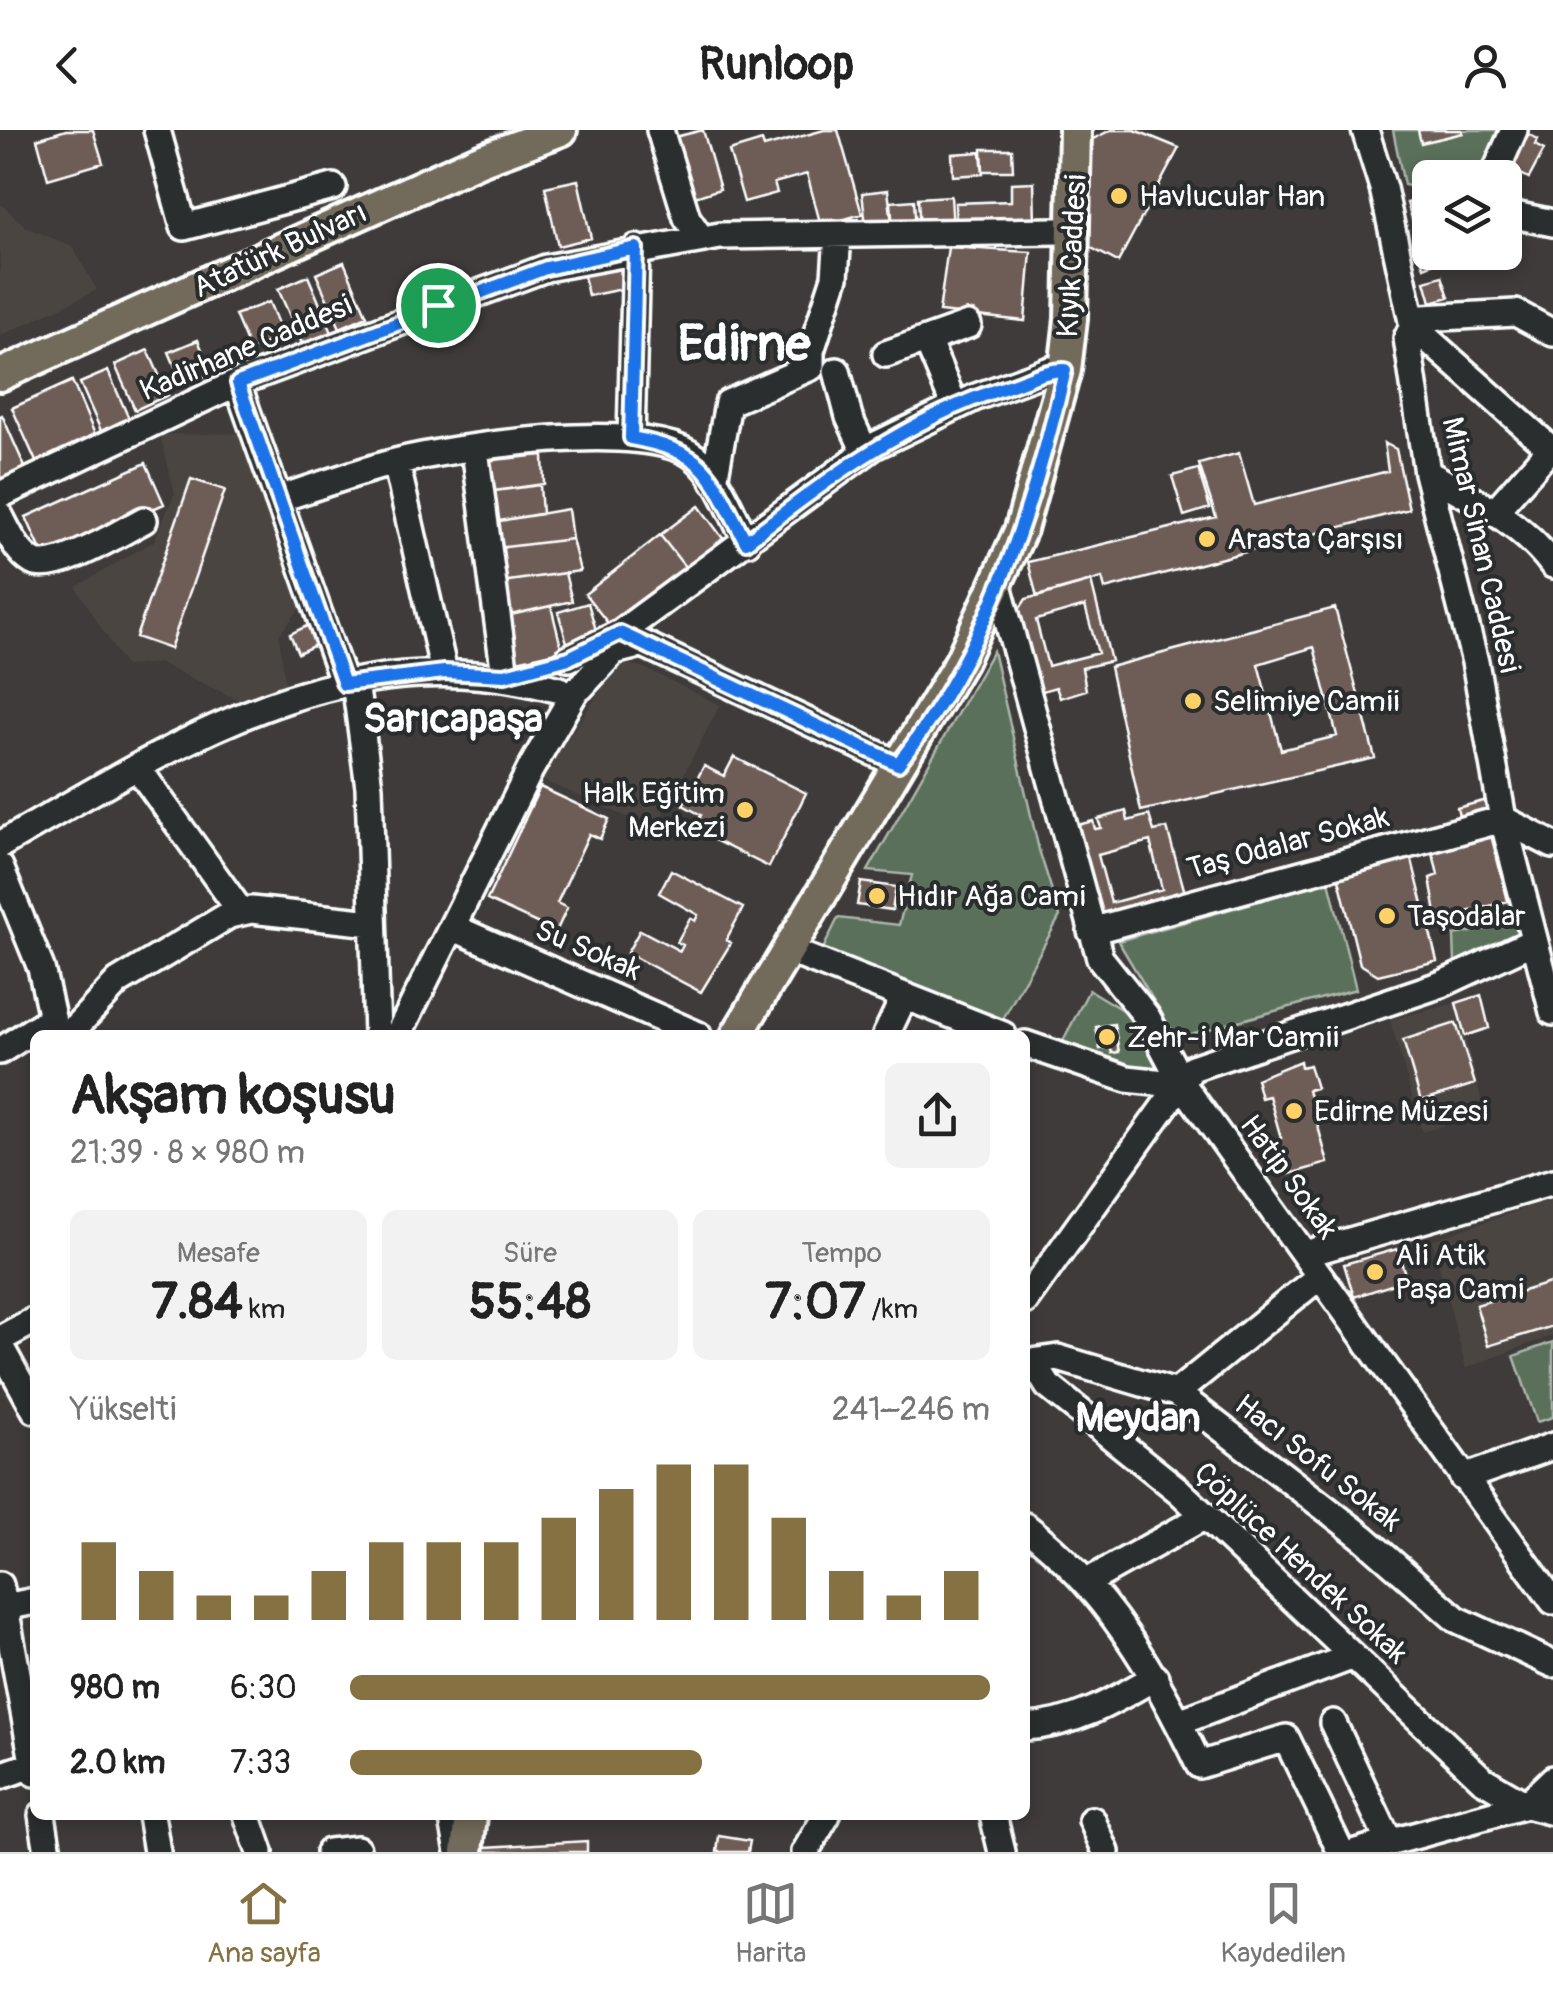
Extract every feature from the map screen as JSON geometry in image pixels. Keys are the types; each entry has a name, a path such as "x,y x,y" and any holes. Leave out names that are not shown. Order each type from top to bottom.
{"main road":[{"name":"Atatürk Bulvarı","path":"0,354 499,130"},
{"name":"Atatürk Bulvarı","path":"0,375 480,160 561,130"},
{"name":"Kıyık Caddesi","path":"1056,130 1066,230"},
{"name":"Kıyık Caddesi","path":"740,1030 961,661 1022,529 1057,370 1075,130"},
{"name":"Kıyık Caddesi","path":"898,764 902,743 998,556 1057,370"},
{"path":"468,1852 471,1820"}],"street":[{"path":"157,130 184,227 332,187"},
{"path":"660,130 687,218 700,237"},
{"name":"Mimar Sinan Caddesi","path":"1366,130 1413,326 1408,338 1427,473 1475,662 1503,819 1553,1012"},
{"path":"1501,160 1514,130"},
{"path":"1522,217 1553,223"},
{"name":"Kadirhane Caddesi","path":"0,495 238,383 546,268 700,237 1066,230"},
{"path":"714,481 728,403 811,368 811,351 835,277 838,236"},
{"path":"631,438 636,248"},
{"path":"1495,511 1552,450 1413,326 1423,318 1516,312 1553,332"},
{"path":"886,354 968,325"},
{"path":"927,340 955,406"},
{"path":"505,675 564,659 620,633 865,452 955,406 1057,370"},
{"path":"837,371 849,418 865,452"},
{"path":"238,383 278,499 350,683 369,787 377,1030"},
{"path":"278,499 396,462 577,438 631,438 693,455 714,481 746,542"},
{"path":"476,450 505,675"},
{"path":"396,462 444,672"},
{"path":"1427,473 1495,511 1541,548 1553,564"},
{"path":"0,516 24,556 37,564 55,564 144,520"},
{"name":"Hatip Sokak","path":"998,585 1100,958 1147,1017 1182,1085 1553,1601"},
{"path":"620,633 898,764"},
{"path":"400,1030 572,689 614,651 631,646 649,647"},
{"path":"564,659 551,676 572,689"},
{"path":"0,844 136,767 244,712 350,683 444,672 505,675 572,689"},
{"path":"136,767 241,912"},
{"path":"1503,819 1553,845"},
{"name":"Taş Odalar Sokak","path":"1091,930 1503,819"},
{"path":"0,867 41,968 58,1030 118,982 229,915 241,912 372,922"},
{"name":"Su Sokak","path":"452,926 687,1030"},
{"path":"1030,1293 1192,1068 1442,984 1534,941"},
{"path":"790,951 990,1030"},
{"path":"888,1030 904,996"},
{"path":"0,1051 30,1040"},
{"path":"1030,1053 1127,1079 1182,1085"},
{"path":"1305,1254 1553,1182"},
{"path":"1176,1393 1320,1276"},
{"path":"30,1323 0,1343 30,1400"},
{"name":"Hacı Sofu Sokak","path":"1030,1364 1058,1358 1176,1393 1364,1538 1456,1619 1553,1664"},
{"name":"Çöplüce Hendek Sokak","path":"1030,1364 1048,1386 1205,1516 1482,1779 1526,1805"},
{"path":"1463,1478 1553,1446"},
{"path":"1088,1582 1205,1516"},
{"path":"1030,1530 1088,1582 1156,1677 1199,1765 1286,1738 1341,1852"},
{"path":"30,1600 3,1596 30,1745"},
{"path":"1179,1722 1351,1657"},
{"path":"1030,1727 1049,1726 1100,1709 1156,1677"},
{"path":"1333,1723 1388,1840"},
{"path":"0,1776 30,1768"},
{"path":"1526,1805 1553,1779"},
{"path":"1356,1852 1388,1840 1526,1805 1553,1812"},
{"path":"43,1820 48,1852"},
{"path":"152,1820 157,1852"},
{"path":"249,1820 260,1852"},
{"path":"453,1820 460,1852"},
{"path":"805,1852 823,1820"},
{"path":"994,1820 1002,1852"},
{"path":"1092,1820 1106,1852"},
{"path":"329,1852 357,1849"}],"shaded area":[{"path":"0,203 27,228 72,246 97,290 0,336"},
{"path":"239,433 301,607 279,635 286,691 245,703 159,663 125,666 76,587 154,541 175,493 160,435"},
{"path":"625,665 640,666 720,705 655,829 540,779 613,673"},
{"path":"1456,1003 1485,1113 1422,1132 1390,1020"},
{"path":"1553,1199 1553,1335 1466,1368 1432,1240"}],"green space":[{"path":"1393,130 1504,130 1493,160 1412,160 1412,187 1404,185"},
{"path":"993,651 1039,850 1060,916 1003,1019 823,949 838,918 899,925 912,875 868,871"},
{"path":"1329,881 1356,989 1176,1038 1118,941"},
{"path":"1521,923 1518,952 1455,964 1454,935"},
{"path":"1089,990 1127,1013 1159,1070 1144,1073 1061,1045"},
{"path":"1553,1342 1553,1417 1537,1422 1514,1356"}],"building":[{"path":"66,130 93,130 103,163 48,179 37,139"},
{"path":"703,130 720,189 689,199 671,138"},
{"path":"824,130 838,130 862,214 821,226 807,174 774,183 777,193 744,202 729,151 762,141 764,147"},
{"name":"Havlucular Han","path":"1111,130 1135,130 1179,148 1118,262 1086,245 1085,143"},
{"path":"1418,130 1462,130 1463,133 1421,143"},
{"path":"1522,131 1538,139 1535,145 1544,150 1529,178 1522,174 1522,160 1508,160"},
{"path":"982,149 1012,149 1013,171 983,171"},
{"path":"981,152 983,174 953,176 952,154"},
{"path":"578,180 591,238 558,246 545,187"},
{"path":"1034,182 1035,223 956,226 955,203 1011,201 1011,183"},
{"path":"888,190 893,231 867,234 862,193"},
{"path":"951,196 953,229 920,231 918,198"},
{"path":"914,200 916,229 893,231 891,202"},
{"path":"948,247 1031,252 1025,321 939,312"},
{"path":"344,262 367,316 340,328 316,274"},
{"path":"622,263 627,288 588,296 583,271"},
{"path":"308,276 333,335 304,348 278,289"},
{"path":"1442,276 1449,297 1431,302 1425,281"},
{"path":"269,302 283,336 250,350 235,315"},
{"path":"198,340 212,373 183,385 169,352"},
{"path":"148,350 168,395 135,410 115,365"},
{"path":"108,371 130,421 102,433 80,383"},
{"path":"72,381 97,439 38,466 12,408"},
{"path":"0,416 28,474 0,487"},
{"name":"Arasta Çarşısı","path":"1384,443 1396,449 1409,509 1105,589 1102,578 1037,597 1028,562 1216,517 1199,464 1239,453 1254,505 1388,471"},
{"path":"543,455 544,484 487,492 483,461"},
{"path":"146,463 164,504 44,557 26,517"},
{"path":"1198,469 1210,508 1184,516 1172,476"},
{"path":"191,479 225,490 170,649 136,637"},
{"path":"540,485 542,514 493,522 487,492"},
{"path":"699,506 727,544 689,572 660,535"},
{"path":"568,509 572,539 497,548 493,522"},
{"path":"660,535 689,572 614,631 585,594"},
{"path":"572,539 580,571 501,582 497,548"},
{"path":"565,573 572,601 506,616 501,582"},
{"path":"1091,581 1111,661 1082,668 1086,690 1060,698 1056,687 1032,694 1011,622 1026,599","holes":["1085,606 1098,653 1048,666 1036,620"]},
{"path":"588,603 598,637 568,646 558,612"},
{"path":"551,606 562,651 517,661 506,616"},
{"name":"Selimiye Camii","path":"1335,608 1375,758 1141,811 1110,667","holes":["1314,647 1337,736 1281,750 1258,664"]},
{"path":"311,624 320,643 298,653 290,634"},
{"name":"Halk Eğitim Merkezi","path":"734,757 806,793 769,867 694,830 701,815 683,805 704,766 724,776"},
{"path":"540,787 609,819 600,839 589,834 557,903 567,908 556,932 487,900"},
{"path":"1487,800 1491,815 1461,824 1457,808"},
{"path":"1126,811 1128,821 1149,815 1154,831 1167,828 1187,900 1097,925 1070,827 1093,821 1095,829 1101,828 1098,819","holes":["1150,841 1162,889 1111,903 1098,855"]},
{"path":"1491,835 1508,901 1437,920 1430,878 1438,875 1432,849"},
{"name":"Taşodalar","path":"1410,852 1437,961 1378,975 1360,964 1337,871"},
{"path":"671,870 743,908 726,940 731,943 701,992 627,953 640,930 680,951 683,945 677,942 690,918 695,921 698,915 659,893"},
{"name":"Hıdır Ağa Cami","path":"861,882 896,887 892,910 857,905"},
{"path":"1481,995 1489,1028 1465,1036 1456,1003"},
{"path":"1456,1023 1475,1084 1421,1101 1403,1040"},
{"name":"Zehr-i Mar Camii","path":"1114,1024 1119,1052 1112,1053 1110,1047 1100,1049 1096,1027"},
{"path":"1300,1061 1301,1067 1309,1065 1316,1088 1308,1090 1328,1163 1283,1176 1273,1140 1281,1138 1269,1096 1261,1098 1256,1079"},
{"name":"Ali Atik Paşa Cami","path":"1397,1249 1407,1280 1354,1297 1344,1264"},
{"path":"1553,1282 1553,1326 1488,1346 1476,1305"},
{"path":"719,1836 750,1841 748,1852 717,1852"},
{"path":"587,1841 587,1852 485,1852 485,1847"}],"place":[{"name":"Havlucular Han","path":"1119,196"},
{"name":"Arasta Çarşısı","path":"1207,539"},
{"name":"Selimiye Camii","path":"1193,701"},
{"name":"Halk Eğitim Merkezi","path":"745,810"},
{"name":"Hıdır Ağa Cami","path":"877,896"},
{"name":"Taşodalar","path":"1387,916"},
{"name":"Zehr-i Mar Camii","path":"1107,1037"},
{"name":"Edirne Müzesi","path":"1294,1111"},
{"name":"Ali Atik Paşa Cami","path":"1375,1272"}],"district":[{"name":"Edirne","path":"744,344"},
{"name":"Sarıcapaşa","path":"453,719"},
{"name":"Meydan","path":"1138,1418"}],"route":[{"path":"636,248 631,438 693,455 714,481 746,542 874,446 976,397 1050,370 1065,370 1052,427 1013,551 961,661 920,734 898,764 620,633 569,658 505,675 444,672 344,684 238,383 438,305 546,268 636,248"}]}
